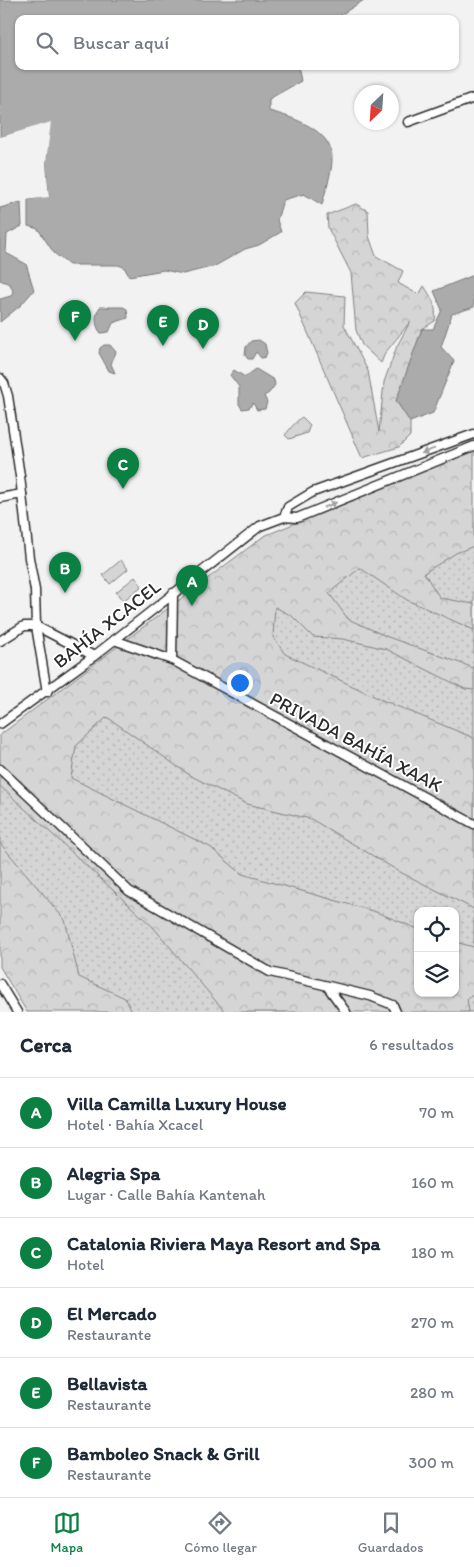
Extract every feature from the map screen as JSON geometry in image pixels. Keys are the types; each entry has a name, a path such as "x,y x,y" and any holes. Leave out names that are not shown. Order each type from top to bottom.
{"street":[{"path":"408,122 474,98"},
{"path":"0,378 4,383 8,396 29,558 35,590 36,626 47,692"},
{"name":"BAHÍA XCACEL","path":"284,517 288,507 313,492 474,434"},
{"name":"BAHÍA XCACEL","path":"0,724 47,692 260,526 284,517 297,518 474,446"},
{"path":"0,498 22,494"},
{"path":"172,660 173,594"},
{"path":"0,641 24,626 36,626 94,656"},
{"name":"PRIVADA BAHÍA XAAK","path":"114,640 172,660 474,824"},
{"path":"0,769 129,891 270,972 370,996 393,1006 396,1012"},
{"path":"0,984 17,1012"},
{"path":"327,986 346,1012"}],"green space":[{"path":"356,204 368,211 369,236 376,256 403,271 398,283 419,295 424,286 433,302 435,311 435,321 422,329 397,400 410,422 410,436 399,447 362,458 295,303 306,292 345,296 344,325 368,371 379,432 384,382 397,346 410,322 385,353 381,363 362,345 356,330 351,273 328,228 327,215"},
{"path":"302,417 310,425 307,433 289,439 285,435"},
{"path":"474,450 474,546 456,553 424,573 440,598 474,604 474,630 407,600 360,568 329,593 348,619 388,637 474,668 474,690 465,689 386,649 343,639 313,637 292,616 275,607 273,637 285,654 382,700 474,738 474,909 400,872 311,819 247,804 191,776 107,717 76,746 71,778 210,847 242,874 376,912 414,927 414,997 459,997 459,943 474,947 474,995 467,998 469,1012 225,1012 153,927 0,786 0,735 264,536"},
{"path":"474,522 474,1012 458,1012 456,997 459,997 459,907 414,907 414,948 286,1012 98,1012 0,877 0,758 264,536"},
{"path":"121,560 128,569 110,584 103,575"},
{"path":"135,577 142,586 123,601 116,592"},
{"path":"0,843 65,920 79,977 125,998 132,1012 27,1012 0,967"}],"shaded area":[{"path":"0,0 364,0 341,15 15,15 15,70 299,70 301,81 269,99 269,111 309,126 326,140 331,149 332,165 322,205 304,194 283,200 277,220 281,232 215,266 183,274 164,270 129,276 124,267 118,265 69,265 54,253 38,229 28,226 28,200 49,196 46,164 50,123 0,137"},
{"path":"21,202 22,226 7,234 6,253 26,264 34,290 21,305 0,322 0,299 11,296 13,291 10,284 0,280 0,208"},
{"path":"474,275 474,307 452,314 441,347 454,361 433,413 410,422 396,401 422,329 433,329 442,310 434,291"},
{"path":"100,307 123,307 127,309 128,318 113,323 109,332 101,333 97,327 96,320"},
{"path":"259,340 265,344 267,353 265,357 261,358 256,352 252,359 248,359 245,355 246,347 251,341"},
{"path":"104,345 110,345 116,352 111,364 115,373 109,371 99,353 100,348"},
{"path":"256,369 274,380 275,385 264,396 267,402 265,409 257,410 253,403 249,408 242,409 239,404 239,387 230,375 234,370 245,377"}],"pier":[{"path":"51,122 46,164 49,197 25,200 27,197 46,194 43,164 48,126 0,140 0,137"}],"place":[{"name":"Bamboleo Snack & Grill","path":"75,341"},
{"name":"Bellavista","path":"163,346"},
{"name":"El Mercado","path":"203,349"},
{"name":"Catalonia Riviera Maya Resort and Spa","path":"123,489"},
{"name":"Alegria Spa","path":"65,593"},
{"name":"Villa Camilla Luxury House","path":"192,606"}]}
